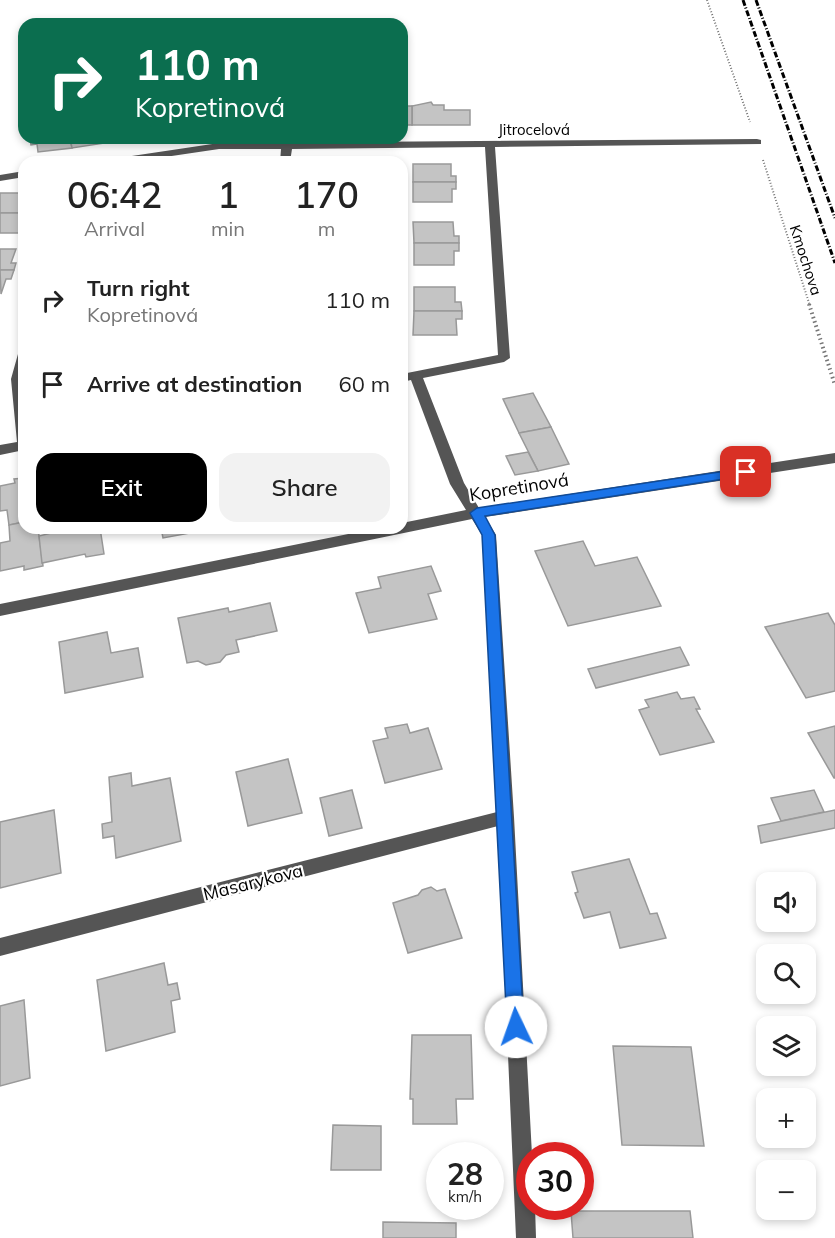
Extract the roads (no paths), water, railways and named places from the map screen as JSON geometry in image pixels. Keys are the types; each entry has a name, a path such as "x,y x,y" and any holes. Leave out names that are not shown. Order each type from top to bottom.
{"street":[{"name":"Jitrocelová","path":"408,376 504,358 490,144 757,142"},
{"path":"151,156 219,146 490,144"},
{"path":"286,156 287,145"},
{"path":"0,178 18,175"},
{"path":"408,376 457,484 489,535 506,817 525,1238"},
{"path":"0,450 18,445"},
{"name":"Kopretinová","path":"408,527 477,513 835,458"},
{"name":"Kopretinová","path":"0,610 374,534"},
{"name":"Masarykova","path":"0,947 506,817"}],"railway":[{"path":"743,0 835,263"},
{"path":"756,0 835,218"}]}
